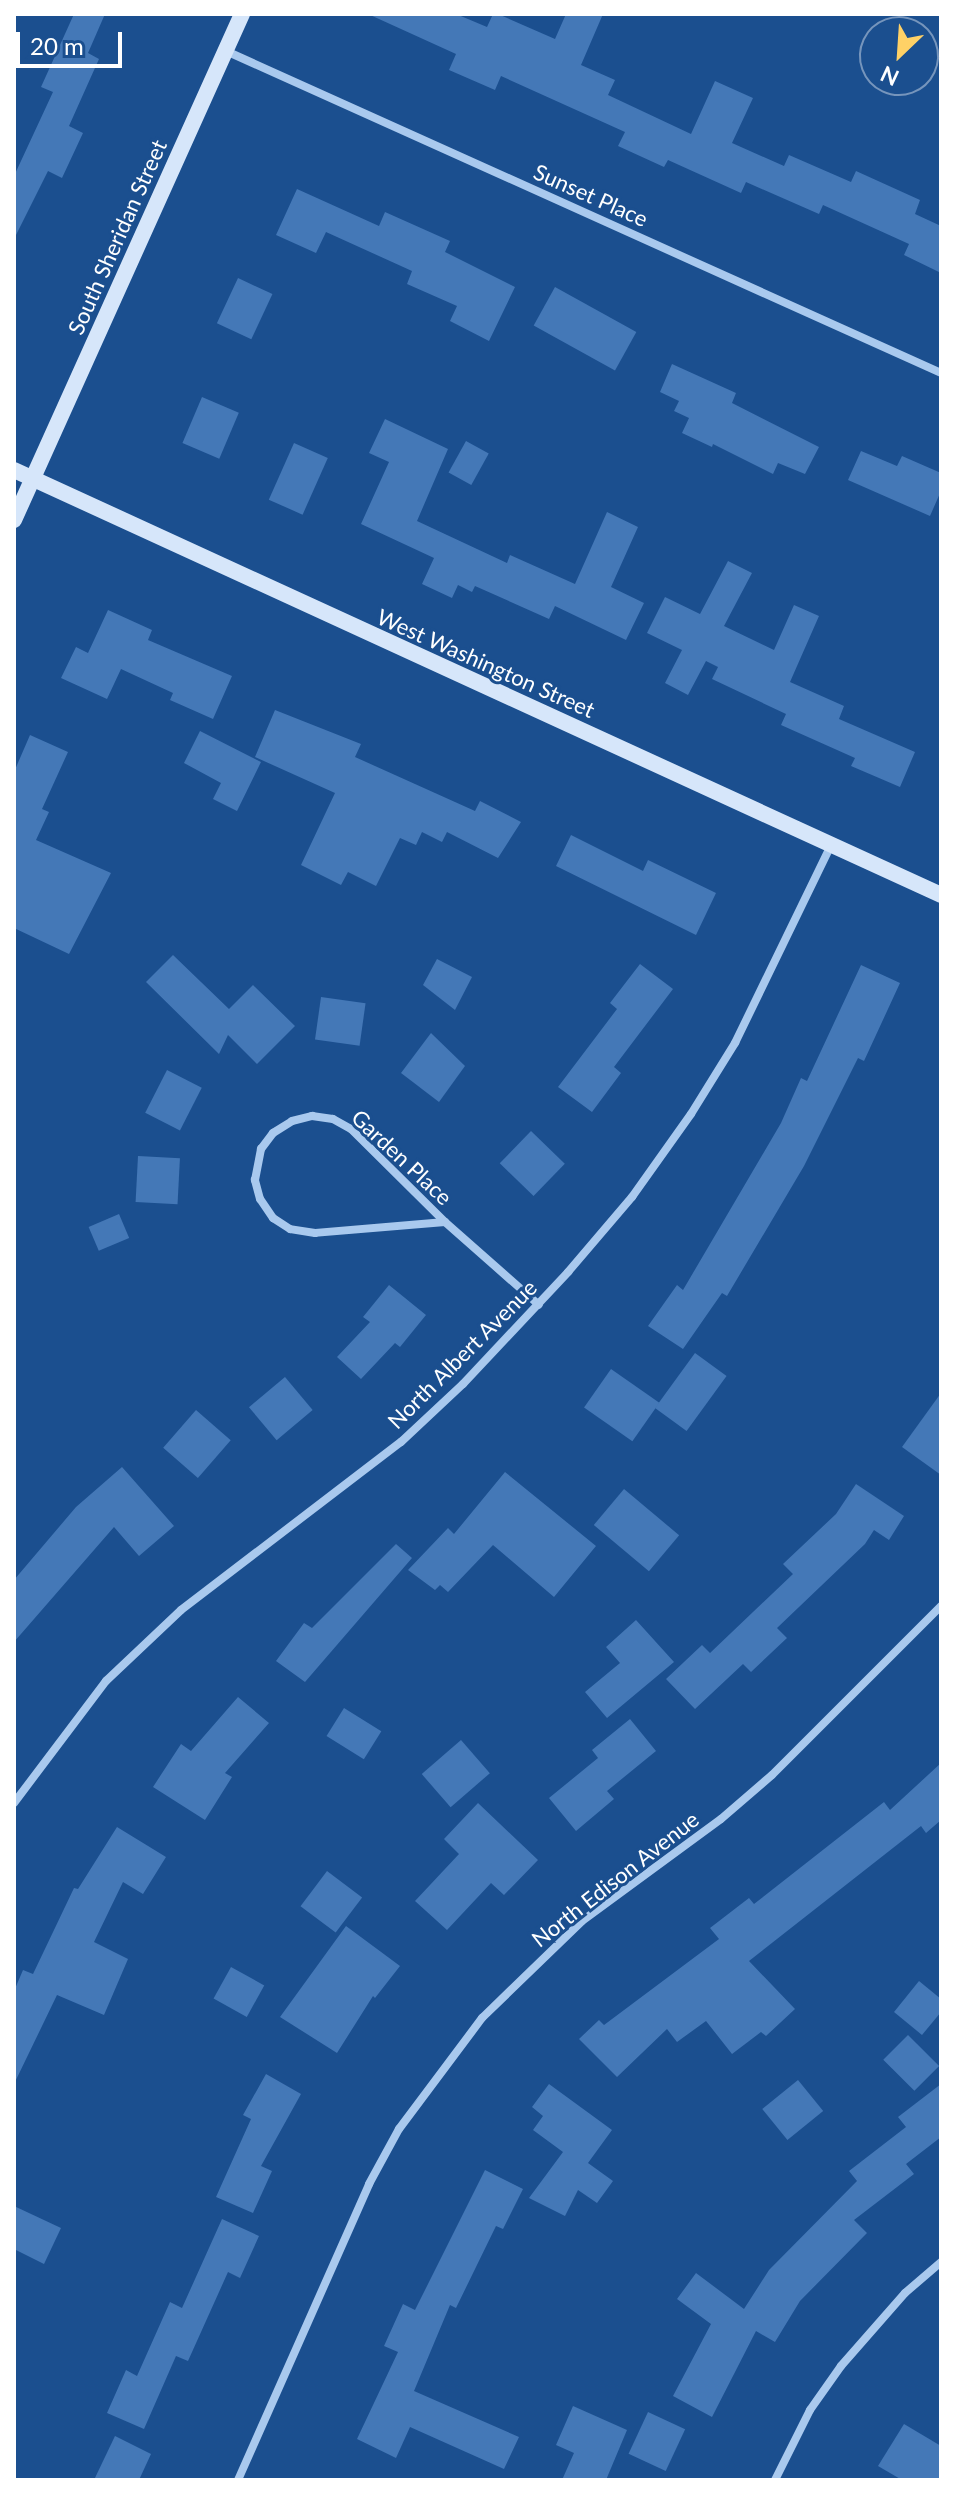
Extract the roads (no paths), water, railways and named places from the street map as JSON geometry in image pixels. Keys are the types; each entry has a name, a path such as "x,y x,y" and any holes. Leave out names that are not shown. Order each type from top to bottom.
{"street":[{"name":"South Sheridan Street","path":"14,520 242,14"},
{"name":"Sunset Place","path":"226,51 941,373"},
{"name":"West Washington Street","path":"14,470 941,895"},
{"name":"North Albert Avenue","path":"14,1803 106,1681 181,1610 401,1442 463,1384 539,1305 632,1197 691,1114 735,1043 774,968 831,844"},
{"name":"Garden Place","path":"445,1222 315,1233 290,1229 273,1218 260,1199 255,1180 261,1149 273,1133 292,1121 312,1116 333,1119 351,1129 445,1222 539,1305"},
{"name":"North Edison Avenue","path":"238,2480 369,2184 399,2129 482,2018 582,1921 721,1819 772,1775 941,1606"},
{"path":"775,2480 810,2410 841,2366 905,2293 941,2262"}]}
